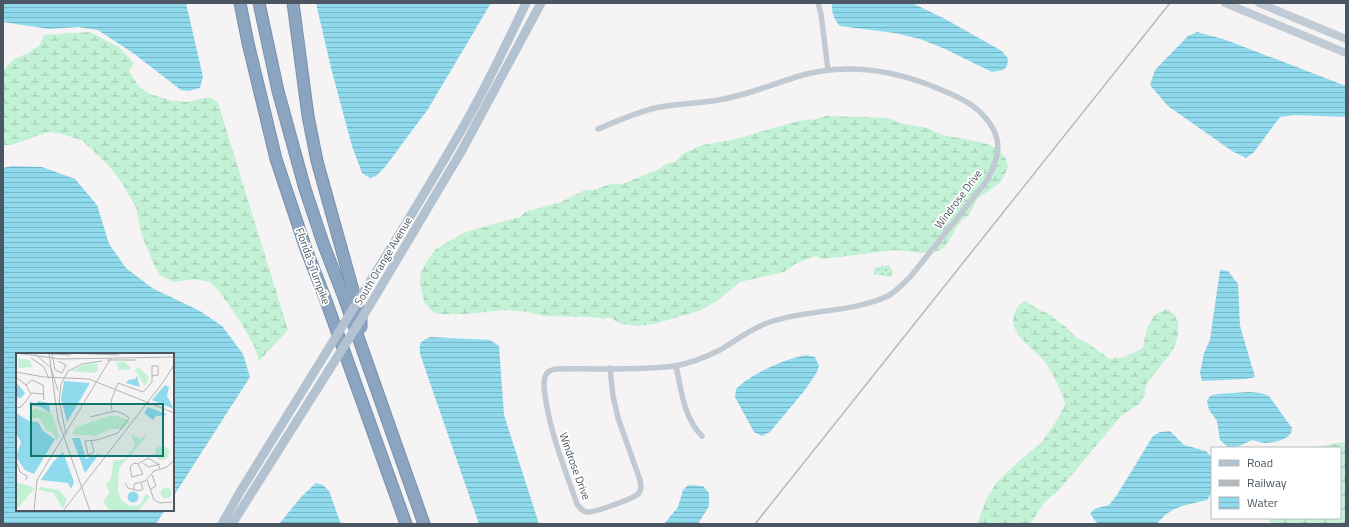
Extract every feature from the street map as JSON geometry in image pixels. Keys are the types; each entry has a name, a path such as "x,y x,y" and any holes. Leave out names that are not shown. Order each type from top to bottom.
{"highway":[{"path":"233,3 276,159"},
{"name":"Florida's Turnpike","path":"240,3 276,159 306,249 406,524"},
{"name":"Florida's Turnpike","path":"259,3 278,91 305,189 424,524"},
{"path":"293,3 308,116 317,161 361,319 362,348"}],"main road":[{"name":"South Orange Avenue","path":"222,524 240,492 463,127 526,3"},
{"name":"South Orange Avenue","path":"232,524 370,305 461,152 541,3"},
{"path":"1225,3 1346,53"},
{"path":"1259,3 1346,39"}],"street":[{"path":"818,3 821,14 828,70"},
{"path":"821,14 822,3"},
{"name":"Windrose Drive","path":"598,129 628,116 655,108 718,100 750,93 797,77 828,70 861,69 887,72 918,81 953,95 977,109 989,121 996,134 998,144 997,157 994,167 986,182 911,276 889,295 873,302 794,315 769,322 749,331 719,350 676,366 652,368 610,368 556,369 549,371 545,376 544,383 548,414 554,439 577,504 582,510 587,512 596,511 633,497 639,494 641,488 640,480 618,418 613,396 610,368"},
{"path":"676,366 685,406 697,432 702,436"}],"green space":[{"path":"90,32 119,47 134,63 129,71 139,87 150,94 169,100 187,102 210,97 218,103 288,330 259,361 255,348 242,324 219,291 210,282 194,279 173,282 160,275 155,267 141,233 136,207 122,183 110,167 83,141 63,134 48,132 12,145 3,145 3,70 14,59 26,54 40,45 44,35"},
{"path":"827,116 888,118 900,123 927,128 942,135 981,142 997,148 1006,159 1008,167 1001,182 977,199 969,215 960,222 945,247 938,251 922,253 894,250 823,259 815,256 795,264 784,272 740,282 717,301 699,311 654,324 639,326 621,324 609,317 603,319 594,317 544,316 528,312 504,310 466,314 438,314 432,311 424,302 420,283 421,273 426,262 436,249 465,232 520,217 525,212 561,202 585,190 595,190 610,184 623,184 659,169 668,163 675,162 684,153 703,145 736,139 798,121"},
{"path":"889,265 893,272 891,277 874,274 874,268"},
{"path":"1025,301 1051,315 1078,339 1087,343 1110,359 1125,357 1141,349 1143,347 1147,329 1154,315 1167,309 1174,314 1178,322 1178,336 1174,348 1147,383 1144,396 1140,403 1121,416 1059,490 1044,503 1030,524 977,524 987,498 997,482 1042,442 1059,417 1065,404 1048,366 1022,340 1014,326 1013,319 1015,312 1019,305"},
{"path":"1344,442 1346,443 1346,524 1272,524 1268,519 1341,519 1341,447 1316,447"}],"water":[{"path":"3,3 186,3 203,77 200,88 188,91 181,90 133,53 98,30 78,27 49,29 3,22"},
{"path":"316,3 491,3 428,109 385,167 376,176 370,178 362,173 352,146 331,68"},
{"path":"832,3 912,3 945,19 1002,51 1008,59 1007,66 1003,70 992,72 945,49 920,39 895,33 840,26 833,15"},
{"path":"1197,32 1226,40 1346,86 1346,117 1295,115 1280,117 1254,152 1246,158 1232,151 1168,106 1150,85 1155,70 1188,36"},
{"path":"12,166 42,167 75,179 97,205 109,244 126,268 152,288 200,311 222,326 243,354 250,377 174,495 174,353 16,353 16,511 164,511 156,524 3,524 3,168"},
{"path":"1220,270 1228,271 1238,284 1240,326 1255,377 1246,379 1202,381 1200,373 1204,353 1210,340"},
{"path":"430,337 490,340 499,346 504,415 539,524 479,524 420,354 421,343"},
{"path":"807,355 815,357 819,366 817,372 805,390 770,432 762,436 754,432 735,397 736,389 742,383 760,372 789,359"},
{"path":"1249,392 1261,393 1269,396 1292,428 1290,435 1279,441 1267,443 1252,440 1237,447 1228,447 1220,440 1217,421 1209,410 1207,401 1210,396 1217,394"},
{"path":"1170,431 1184,445 1206,451 1211,457 1211,490 1207,500 1179,507 1167,513 1157,524 1098,524 1090,514 1094,509 1109,505 1117,495 1153,436 1160,432"},
{"path":"316,483 323,485 329,491 341,524 279,524 302,496"},
{"path":"688,485 703,486 709,493 709,506 698,524 664,524 678,507 683,490"}],"railway":[{"path":"755,524 1170,3"}]}
